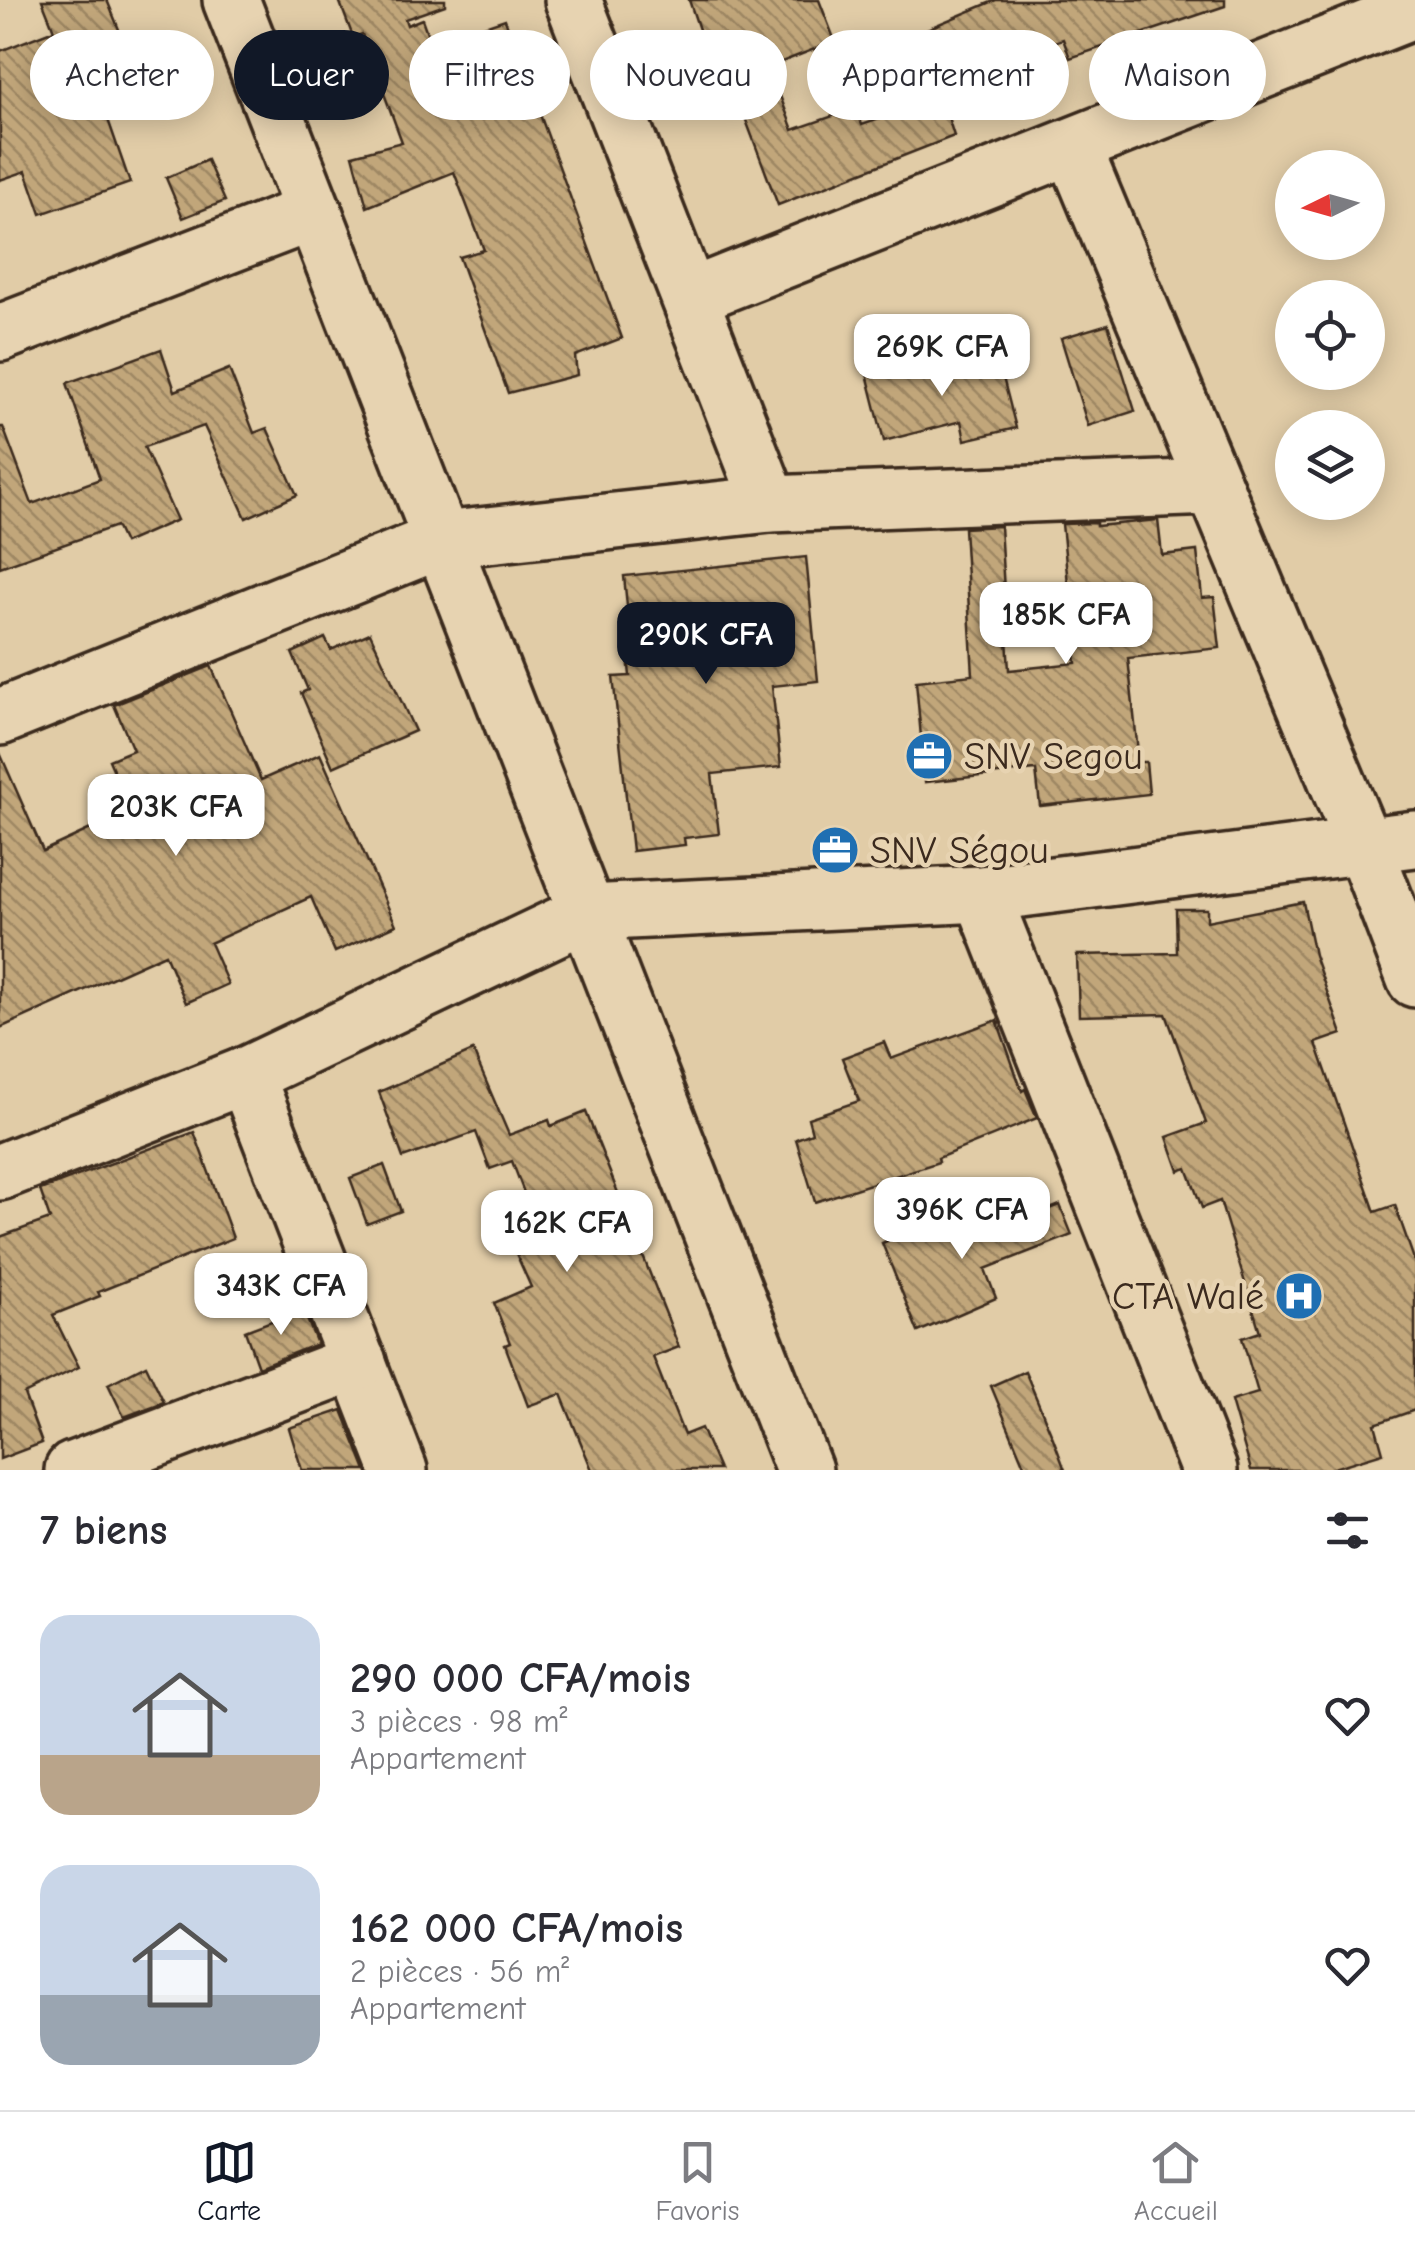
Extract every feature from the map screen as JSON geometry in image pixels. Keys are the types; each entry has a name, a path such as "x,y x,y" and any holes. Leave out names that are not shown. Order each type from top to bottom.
{"street":[{"path":"231,0 804,1470"},
{"path":"574,0 770,504"},
{"path":"690,297 1415,10"},
{"path":"1073,146 1214,487 1390,843 1415,979"},
{"path":"0,333 314,212"},
{"path":"0,717 442,540 770,504 1214,487"},
{"path":"0,1172 246,1075 587,912 982,894 1390,843"},
{"path":"982,894 1209,1470"},
{"path":"246,1075 399,1470"},
{"path":"73,1470 358,1362"}],"building":[{"path":"42,0 107,0 119,30 54,30"},
{"path":"339,0 445,0 445,5 405,19 407,25 422,19 426,30 409,30 409,120 542,120 622,338 575,356 577,375 508,393 459,257 484,250 454,172 367,207 353,155 402,142 389,107 389,30 350,30"},
{"path":"689,0 819,0 831,30 807,30 807,52 787,60 787,30 699,30"},
{"path":"996,0 1225,0 1225,6 1153,30 1089,30 1089,52 1070,58 1069,30 925,30"},
{"path":"505,19 509,30 472,30"},
{"path":"30,39 30,120 108,120 130,183 41,214 26,171 0,180 0,51"},
{"path":"787,114 793,130 822,120 860,120 862,125 877,120 949,120 954,136 778,205 746,120 787,120"},
{"path":"207,160 225,201 183,218 166,178"},
{"path":"1108,324 1135,411 1088,426 1061,338"},
{"path":"161,349 175,391 229,369 254,433 267,428 297,495 246,518 204,426 144,447 177,520 124,543 116,526 0,567 0,427 32,504 100,479 67,383"},
{"path":"997,354 1016,428 965,440 961,421 884,441 866,370 900,362 904,379"},
{"path":"1158,520 1162,555 1197,551 1202,598 1214,597 1220,648 1128,658 1139,762 1146,762 1149,794 1040,806 1036,770 925,782 916,681 973,675 964,528 1000,526 1009,670 1076,663 1062,524 1096,526"},
{"path":"806,557 818,681 772,686 781,767 712,774 719,834 684,838 685,845 632,851 613,677 630,676 628,656 632,656 624,576"},
{"path":"370,633 415,731 333,767 301,693 308,690 292,653 325,638 331,650"},
{"path":"211,666 261,780 320,754 396,925 335,952 311,897 210,943 228,984 186,1003 165,954 0,1028 0,753 43,851 108,821 100,802 123,792 109,760 133,750 114,705"},
{"path":"1303,902 1314,955 1342,1034 1316,1043 1375,1212 1395,1205 1415,1262 1415,1410 1375,1424 1383,1453 1327,1470 1251,1470 1231,1401 1258,1393 1242,1338 1260,1332 1220,1201 1202,1208 1187,1168 1179,1171 1167,1137 1206,1123 1166,1014 1079,1016 1077,955 1177,953 1176,909 1207,909 1207,921"},
{"path":"997,1020 1022,1091 1025,1089 1037,1118 938,1158 939,1162 815,1202 796,1139 812,1133 808,1118 859,1101 842,1058 884,1042 891,1059"},
{"path":"473,1051 509,1135 549,1120 551,1126 586,1112 679,1347 653,1357 684,1435 701,1428 719,1470 592,1470 561,1394 528,1406 494,1303 531,1287 506,1231 534,1219 512,1161 490,1169 476,1132 403,1158 379,1092"},
{"path":"194,1132 233,1238 98,1292 100,1296 53,1315 79,1367 24,1394 42,1443 0,1459 0,1237 50,1219 40,1190"},
{"path":"384,1165 401,1211 367,1224 350,1178"},
{"path":"1060,1205 1072,1235 985,1269 996,1298 918,1332 882,1243 960,1211 973,1240"},
{"path":"303,1309 317,1344 258,1367 245,1331"},
{"path":"146,1365 164,1402 124,1417 108,1384"},
{"path":"1025,1371 1065,1470 1026,1470 991,1386"},
{"path":"342,1410 366,1470 302,1470 289,1428"}],"place":[{"name":"SNV Segou","path":"929,756"},
{"name":"SNV Ségou","path":"835,850"},
{"name":"CTA Walé","path":"1299,1296"}]}
